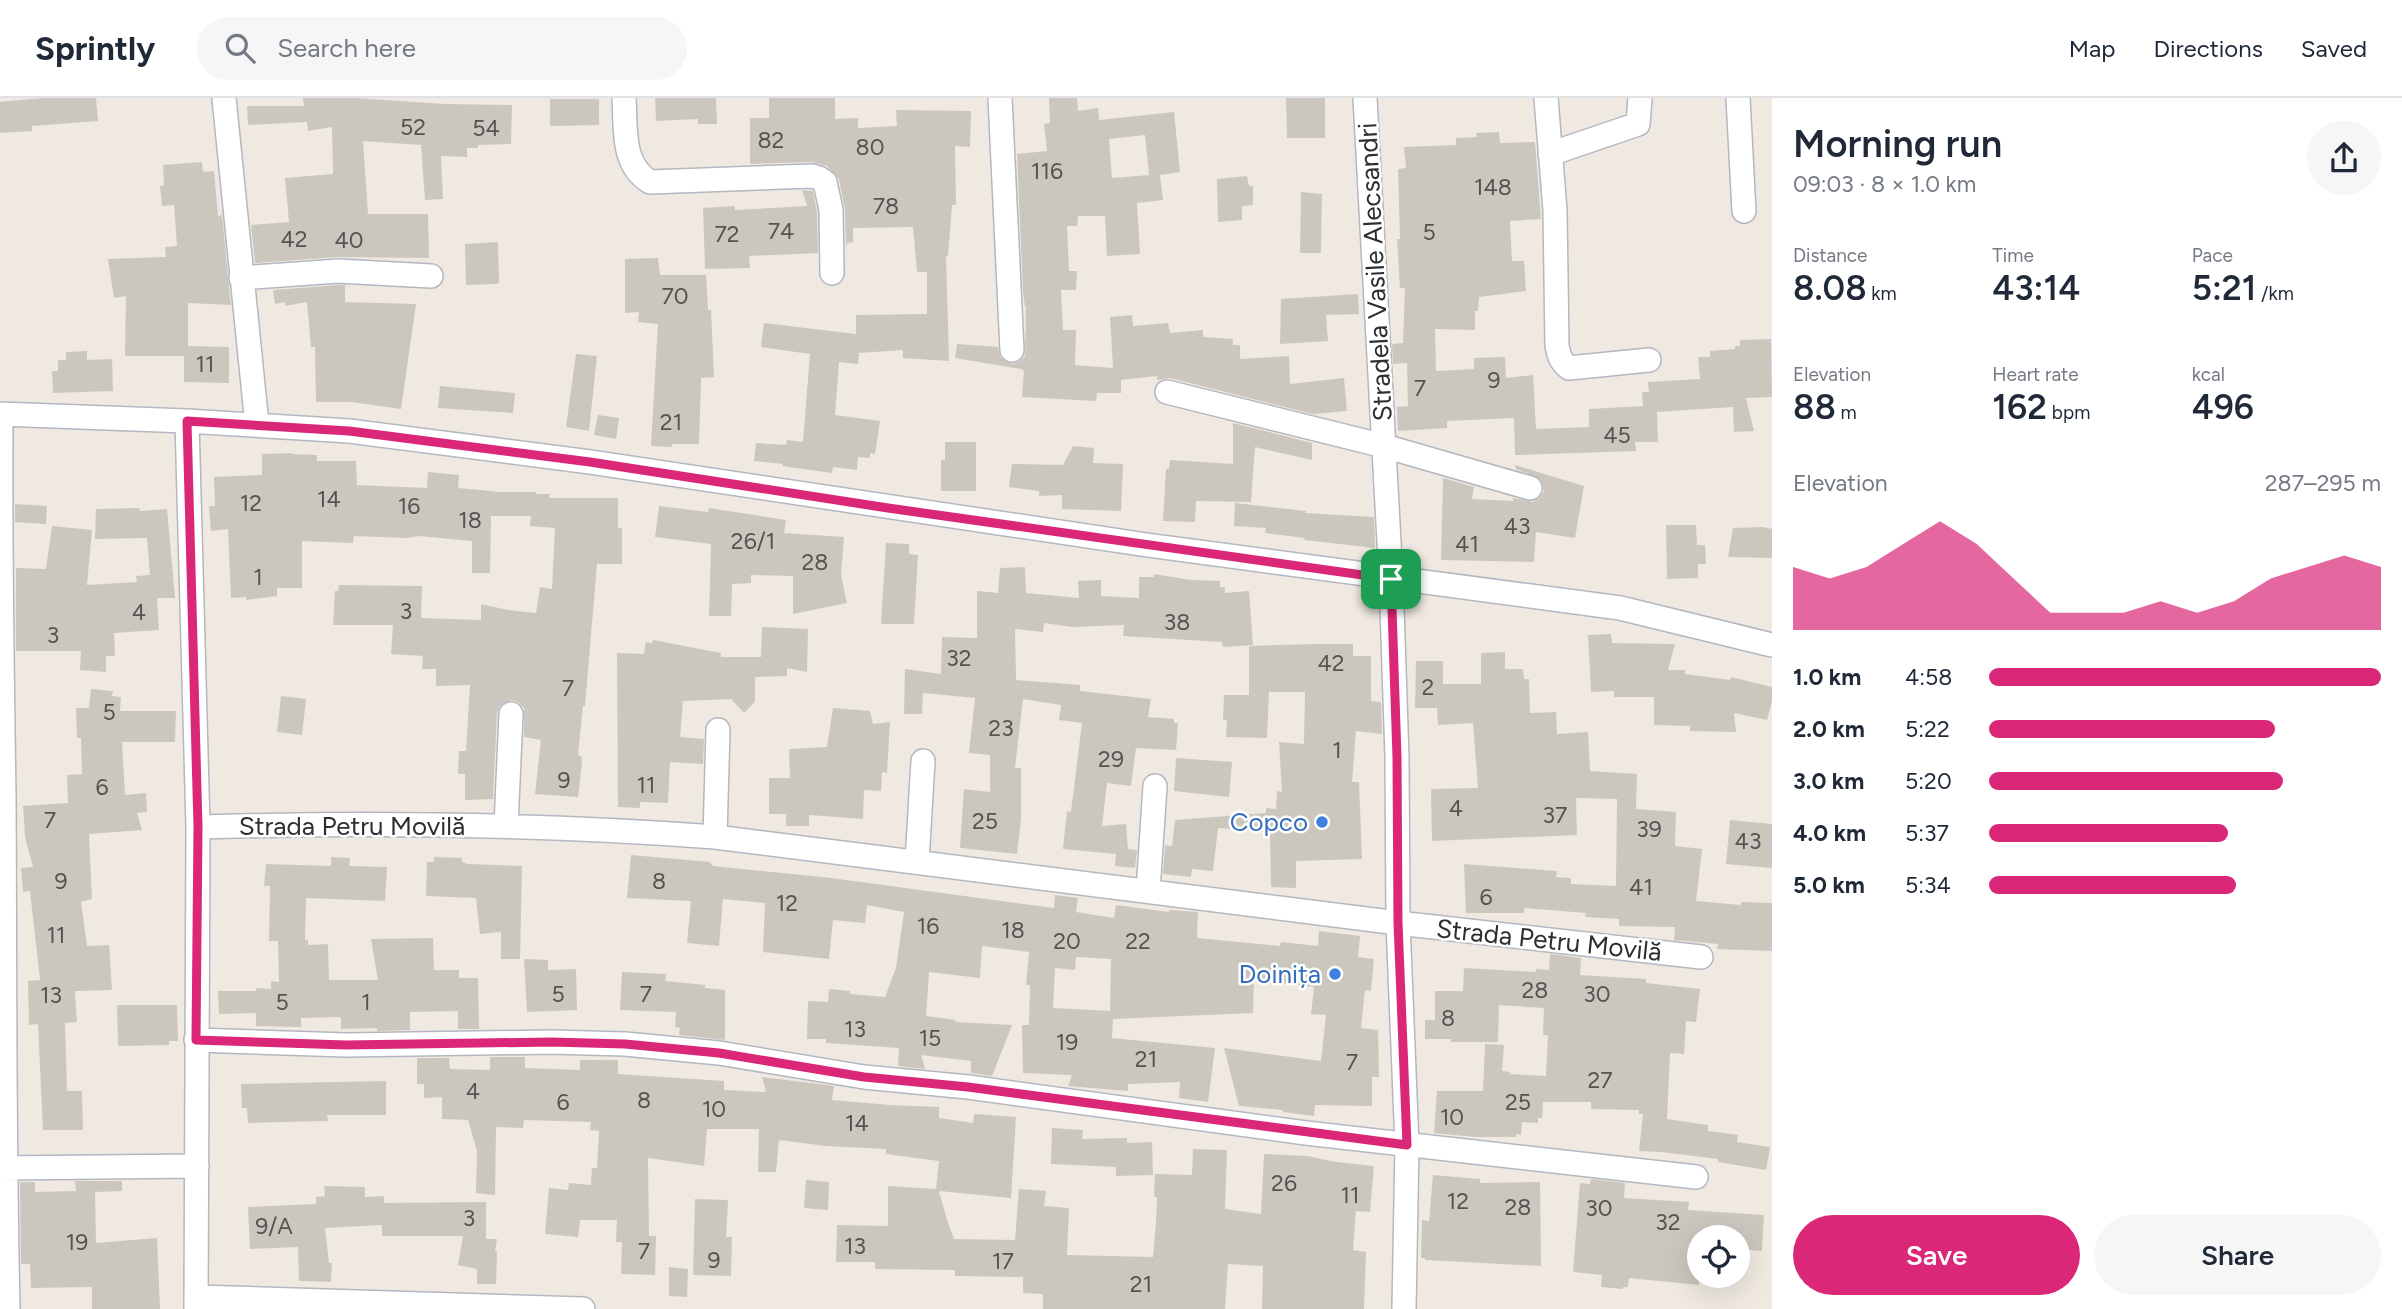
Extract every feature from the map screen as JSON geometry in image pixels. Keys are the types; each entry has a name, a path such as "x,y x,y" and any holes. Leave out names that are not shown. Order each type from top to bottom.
{"street":[{"path":"224,98 257,425"},
{"path":"624,98 628,156 637,174 650,183 812,176 825,182 831,210 832,273"},
{"path":"1000,98 1012,350"},
{"name":"Stradela Vasile Alecsandri","path":"1365,98 1391,579 1397,757 1398,923 1407,1145 1404,1309"},
{"path":"1546,98 1555,211 1557,346 1560,356 1569,368 1649,360"},
{"path":"1550,154 1634,127 1638,124 1640,98"},
{"path":"1738,98 1744,211"},
{"path":"241,278 338,271 431,276"},
{"name":"Stradela Vasile Alecsandri","path":"1167,392 1384,446 1530,488"},
{"path":"8,1309 2,1168 4,809 0,559 1,414 349,431 590,462 888,508 1391,579 1620,608 1772,645"},
{"path":"187,421 198,827 196,1303 583,1309"},
{"path":"506,826 512,714"},
{"path":"715,837 718,730"},
{"path":"918,862 923,761"},
{"path":"1148,891 1155,786"},
{"name":"Strada Petru Movilă","path":"198,827 332,823 506,826 608,829 715,837 1398,923 1701,957"},
{"path":"196,1040 346,1045 551,1042 625,1044 719,1053 864,1077 982,1089 1407,1145 1696,1177"},
{"path":"2,1168 197,1166"}],"building":[{"path":"43,98 96,98 98,121 32,126 32,131 0,133 0,102"},
{"path":"303,98 512,105 511,144 467,148 467,157 441,156 443,199 425,200 421,145 363,141 368,214 428,214 429,258 337,257 255,263 251,225 289,222 285,178 333,174 332,127 308,131 307,122 248,125 247,106 304,106"},
{"path":"655,98 716,98 717,124 698,124 698,119 656,121"},
{"path":"769,98 835,98 835,119 858,118 858,128 897,126 896,110 971,111 970,147 955,146 956,205 952,205 946,256 949,361 903,358 903,350 859,353 858,364 839,362 835,415 880,421 875,454 870,453 870,458 858,457 857,470 833,467 832,473 754,461 756,443 786,445 787,440 803,442 810,354 761,347 764,323 856,334 856,315 927,314 927,272 917,272 913,227 853,228 853,242 847,243 846,251 845,210 839,179 827,166 811,162 750,164 750,118 769,118"},
{"path":"1049,98 1077,98 1078,111 1098,108 1099,120 1174,112 1180,172 1160,175 1163,200 1137,203 1140,254 1107,256 1105,216 1078,216 1077,226 1067,226 1069,271 1077,271 1076,290 1061,290 1063,330 1076,330 1075,365 1113,368 1110,317 1132,315 1133,326 1168,323 1170,333 1203,330 1203,337 1233,339 1233,345 1240,345 1240,359 1289,356 1290,384 1344,378 1347,411 1313,414 1170,378 1157,380 1157,376 1121,380 1121,393 1097,393 1096,401 1022,397 1024,371 1021,369 955,358 957,344 998,347 1001,358 1012,364 1025,356 1026,307 1023,292 1017,154 1047,151 1044,124 1050,123","holes":["1145,135 1149,175 1112,178 1109,139"]},
{"path":"1286,98 1325,98 1325,138 1287,138"},
{"path":"550,99 599,99 599,125 550,126"},
{"path":"1499,132 1500,143 1535,142 1541,219 1510,221 1512,261 1524,261 1526,291 1479,297 1478,311 1475,311 1475,330 1435,329 1436,371 1474,369 1474,358 1505,357 1506,378 1533,375 1536,429 1589,427 1589,409 1643,406 1642,392 1649,392 1648,382 1700,379 1698,357 1710,357 1710,351 1735,349 1735,346 1740,346 1740,340 1771,339 1772,397 1746,398 1754,431 1734,432 1733,407 1657,412 1658,442 1635,442 1636,451 1515,455 1514,418 1447,421 1447,428 1398,431 1397,407 1408,406 1407,363 1393,364 1392,344 1403,343 1405,288 1400,288 1397,239 1400,239 1398,169 1406,168 1404,147 1456,145 1456,138 1477,137 1476,133"},
{"path":"202,162 203,172 214,171 218,216 222,215 231,305 188,303 188,346 229,347 229,383 184,382 184,356 125,356 126,296 114,298 108,259 166,257 165,247 177,246 174,205 162,206 160,186 164,185 163,165"},
{"path":"1247,176 1249,186 1253,186 1253,205 1242,206 1242,220 1218,222 1217,179"},
{"path":"802,190 813,191 817,212 818,253 749,256 750,268 705,269 703,208 735,206 735,210 807,206"},
{"path":"1301,192 1322,194 1321,253 1300,253"},
{"path":"498,242 499,282 466,285 465,244"},
{"path":"658,258 660,275 706,275 708,310 711,310 714,377 701,378 699,444 651,446 658,324 638,322 639,312 625,313 625,259"},
{"path":"345,285 345,302 416,304 401,409 352,402 316,402 315,347 311,347 307,302 285,306 285,302 275,304 273,290"},
{"path":"1358,294 1359,314 1326,315 1328,341 1280,344 1281,299"},
{"path":"87,351 87,360 112,359 113,391 53,393 52,371 58,371 58,360 66,360 66,352"},
{"path":"576,354 597,356 589,431 566,427"},
{"path":"440,386 515,393 513,413 438,408"},
{"path":"598,415 619,418 616,439 594,435"},
{"path":"1233,423 1312,443 1312,460 1255,447 1251,502 1196,501 1195,522 1163,521 1166,469 1169,469 1170,460 1233,464"},
{"path":"945,442 976,442 976,491 941,491 941,460 945,460"},
{"path":"1073,446 1094,448 1093,463 1123,464 1121,511 1062,509 1062,495 1039,496 1039,491 1009,487 1012,464 1063,465"},
{"path":"262,454 317,455 317,461 356,461 357,485 427,488 428,472 459,475 458,488 536,492 550,494 549,498 618,498 618,528 622,528 622,564 597,564 585,706 578,755 581,756 582,762 578,797 535,794 541,740 524,737 524,708 511,700 500,706 497,713 493,799 465,800 465,774 458,774 459,751 466,751 470,685 436,686 436,669 422,669 423,656 391,654 393,625 333,625 335,591 338,591 339,585 422,586 421,618 481,620 481,604 536,613 540,587 552,589 555,528 530,526 531,516 491,516 490,573 472,573 472,541 418,536 354,536 353,543 302,541 302,588 277,588 277,596 246,600 246,597 231,598 228,529 211,531 209,506 215,506 214,477 262,475"},
{"path":"1515,465 1584,486 1575,538 1536,532 1534,562 1441,560 1443,478 1474,487 1472,499 1513,501 1513,498 1533,502 1544,491 1540,479 1516,469"},
{"path":"1235,503 1306,511 1305,513 1374,517 1375,548 1304,540 1305,538 1265,533 1266,528 1234,526"},
{"path":"15,504 47,506 46,524 15,522"},
{"path":"659,506 708,512 709,508 786,520 784,533 844,537 841,575 847,603 793,614 793,576 751,575 751,583 732,584 731,616 709,616 711,544 655,537"},
{"path":"139,508 140,511 167,509 175,598 157,598 159,630 114,633 115,656 106,656 106,672 80,670 81,651 16,651 16,568 46,569 52,526 92,530 87,585 137,582 136,576 150,575 147,538 95,539 96,509"},
{"path":"1666,525 1696,525 1697,545 1705,545 1706,564 1698,564 1698,578 1667,579"},
{"path":"1733,528 1772,529 1772,558 1728,557"},
{"path":"886,543 909,544 909,554 918,555 914,624 881,624"},
{"path":"1025,567 1026,593 1079,598 1078,581 1101,580 1101,596 1139,598 1139,577 1154,577 1154,574 1220,581 1220,587 1225,587 1225,593 1249,591 1253,645 1223,647 1222,642 1123,636 1124,625 1073,627 1044,623 1043,632 1015,629 1016,680 1080,685 1080,691 1151,699 1148,717 1174,719 1174,723 1178,723 1176,750 1136,748 1131,786 1107,783 1102,826 1126,824 1128,849 1137,850 1135,868 1115,866 1116,854 1063,849 1067,811 1071,812 1082,723 1059,720 1061,705 1023,699 1015,768 1021,768 1021,819 1017,854 960,848 964,789 990,792 990,755 969,753 975,698 923,693 922,714 904,714 905,669 941,674 942,637 977,638 977,591 998,593 1000,568"},
{"path":"762,627 808,629 807,672 787,668 787,676 755,677 755,702 744,713 731,699 683,701 680,737 704,739 703,764 670,762 668,803 640,802 640,808 618,807 617,653 644,654 646,642 652,643 653,640 721,653 721,657 761,657"},
{"path":"1611,634 1612,643 1675,644 1668,670 1685,670 1685,674 1730,680 1731,677 1772,687 1767,720 1734,713 1736,732 1690,731 1690,726 1654,725 1654,697 1614,697 1614,691 1591,692 1588,635"},
{"path":"1353,644 1353,656 1371,656 1371,701 1381,702 1382,734 1356,731 1352,782 1359,782 1362,859 1296,861 1296,888 1271,887 1270,832 1218,828 1213,871 1192,869 1191,877 1163,874 1165,845 1172,846 1175,820 1266,813 1266,808 1276,809 1277,791 1282,792 1279,742 1304,744 1305,692 1269,692 1267,738 1226,737 1227,720 1223,720 1224,695 1249,695 1249,646"},
{"path":"1505,652 1505,669 1523,669 1524,679 1529,679 1530,713 1556,712 1557,734 1588,732 1590,771 1637,774 1636,809 1676,812 1675,846 1702,849 1696,901 1741,905 1741,902 1772,903 1772,951 1717,949 1718,944 1674,940 1675,927 1619,926 1619,919 1585,917 1586,913 1524,908 1524,913 1466,913 1464,864 1557,871 1556,877 1571,878 1571,884 1616,886 1617,799 1576,798 1577,835 1432,841 1431,789 1478,788 1473,723 1438,725 1437,708 1415,708 1416,661 1443,661 1443,684 1481,684 1481,653"},
{"path":"91,689 113,691 112,696 121,697 120,711 176,711 175,742 122,742 125,795 146,793 147,812 137,813 142,830 89,834 92,899 81,902 87,946 109,945 112,990 75,991 77,1022 65,1023 67,1091 82,1091 83,1130 43,1130 38,1024 29,1025 28,981 40,980 30,891 23,892 21,868 33,867 25,837 23,806 68,803 67,775 82,774 81,738 77,738 76,708 89,708"},
{"path":"281,696 306,699 302,735 277,732"},
{"path":"833,708 870,711 873,724 890,722 887,773 882,772 881,791 864,790 863,819 809,815 809,826 786,826 786,814 769,814 769,778 790,778 789,749 827,747"},
{"path":"1176,758 1232,762 1229,797 1174,791"},
{"path":"1730,820 1772,824 1772,868 1726,864"},
{"path":"631,855 710,862 713,866 831,878 1054,908 1055,895 1078,898 1076,912 1114,918 1116,905 1169,912 1198,912 1197,938 1280,946 1281,942 1318,946 1319,931 1360,936 1358,957 1374,959 1371,991 1365,990 1361,1028 1378,1030 1379,1077 1372,1077 1372,1106 1315,1105 1314,1116 1239,1106 1224,1048 1321,1061 1326,1015 1311,1014 1314,987 1254,980 1253,1013 1113,1019 1112,1038 1215,1048 1208,1102 1179,1098 1180,1082 1128,1084 1128,1091 1068,1086 1072,1075 1023,1073 1022,1025 1029,1025 1030,985 1026,985 1029,952 982,946 980,978 929,972 926,1016 956,1020 955,1022 1012,1025 992,1076 971,1073 971,1061 921,1055 925,1069 898,1066 899,1048 826,1043 826,1039 807,1039 808,1001 828,1002 829,989 885,997 896,968 904,912 867,905 865,923 833,920 829,959 763,952 765,903 723,899 719,946 687,943 691,901 627,898","holes":["1076,957 1111,959 1110,1011 1053,1008 1055,968 1075,970"]},
{"path":"331,857 350,858 349,866 387,867 385,901 306,898 305,940 308,940 308,945 328,944 329,980 378,980 371,939 433,938 434,970 459,970 459,978 478,978 479,1029 458,1029 458,1011 410,1012 410,1030 377,1031 377,1028 341,1029 341,1018 338,1017 301,1018 301,1027 256,1026 256,1013 219,1014 218,991 271,989 271,981 279,982 278,941 269,941 270,886 264,886 266,864 331,866"},
{"path":"434,857 462,858 462,862 468,864 522,866 520,959 501,959 501,932 480,934 476,898 426,896 427,862 434,862"},
{"path":"1550,954 1581,958 1580,975 1646,979 1646,983 1700,989 1696,1022 1686,1021 1684,1054 1670,1053 1667,1119 1708,1125 1708,1131 1738,1135 1737,1142 1770,1147 1766,1170 1718,1162 1718,1159 1639,1151 1643,1114 1639,1114 1639,1110 1591,1109 1591,1102 1543,1102 1542,1118 1538,1118 1538,1123 1522,1122 1521,1135 1516,1134 1516,1137 1434,1133 1437,1091 1483,1091 1485,1044 1504,1045 1502,1071 1546,1076 1548,1035 1543,1035 1544,1008 1499,1005 1498,1042 1425,1039 1425,1020 1435,1020 1435,991 1463,991 1464,968 1536,972 1536,969 1549,970"},
{"path":"524,959 548,960 548,970 576,969 577,1010 527,1012"},
{"path":"622,972 666,974 665,981 725,990 725,1040 679,1035 680,1028 675,1027 676,1012 620,1010"},
{"path":"117,1005 177,1005 178,1041 169,1041 169,1045 118,1046"},
{"path":"490,1057 525,1057 525,1068 580,1070 580,1060 618,1060 618,1074 724,1081 724,1090 766,1092 762,1077 834,1086 832,1100 939,1107 939,1118 973,1123 974,1114 1016,1117 1011,1198 939,1191 954,1239 1015,1240 1019,1189 1046,1191 1044,1206 1069,1208 1067,1255 1153,1257 1157,1197 1154,1197 1155,1174 1192,1175 1193,1149 1227,1150 1225,1209 1261,1214 1264,1154 1307,1156 1374,1166 1370,1212 1356,1211 1353,1250 1366,1252 1364,1309 1262,1309 1263,1266 1228,1264 1225,1309 1043,1309 1043,1294 1023,1293 1023,1277 955,1276 955,1270 875,1269 875,1262 836,1262 837,1225 888,1226 888,1186 936,1189 939,1161 886,1154 886,1149 779,1140 776,1172 758,1172 759,1129 707,1129 704,1166 648,1158 649,1236 656,1236 655,1275 621,1274 622,1242 616,1242 617,1220 580,1220 578,1237 545,1234 549,1188 568,1190 569,1183 591,1185 592,1168 597,1168 599,1131 590,1130 591,1122 524,1120 523,1128 496,1127 495,1195 476,1193 477,1151 468,1120 442,1119 442,1097 424,1098 424,1084 417,1084 417,1058 449,1058 450,1069 490,1070"},
{"path":"386,1081 386,1115 327,1115 328,1121 248,1123 247,1108 242,1108 241,1084"},
{"path":"1052,1128 1083,1130 1082,1139 1127,1138 1127,1143 1152,1142 1153,1175 1116,1176 1116,1167 1051,1164"},
{"path":"1433,1175 1480,1179 1480,1183 1540,1182 1541,1266 1421,1258 1422,1220 1429,1221"},
{"path":"1591,1179 1625,1183 1624,1198 1689,1202 1688,1210 1764,1215 1762,1251 1750,1250 1750,1225 1687,1225 1687,1284 1629,1278 1628,1287 1623,1289 1601,1287 1602,1275 1573,1272 1580,1183 1590,1184"},
{"path":"806,1180 829,1182 828,1210 804,1208"},
{"path":"75,1181 122,1181 122,1191 95,1192 96,1243 157,1238 160,1309 92,1309 92,1287 31,1288 30,1264 21,1264 20,1182 35,1182 35,1192 76,1191"},
{"path":"324,1186 365,1187 365,1197 384,1196 384,1203 486,1202 486,1239 497,1239 496,1284 477,1284 477,1269 458,1265 463,1236 382,1236 382,1225 325,1228 329,1263 332,1263 331,1282 299,1281 298,1247 250,1249 248,1207 316,1204 316,1197 325,1196"},
{"path":"695,1199 728,1200 726,1237 732,1237 731,1276 693,1275"},
{"path":"669,1267 688,1269 687,1297 669,1296"}],"place":[{"name":"Copco","path":"1322,822"},
{"name":"Doinița","path":"1335,974"}],"route":[{"path":"187,421 349,431 590,462 888,508 1391,579 1397,757 1398,923 1407,1145 968,1087 864,1077 719,1053 625,1044 551,1042 346,1045 196,1040 198,827 187,421"}]}
